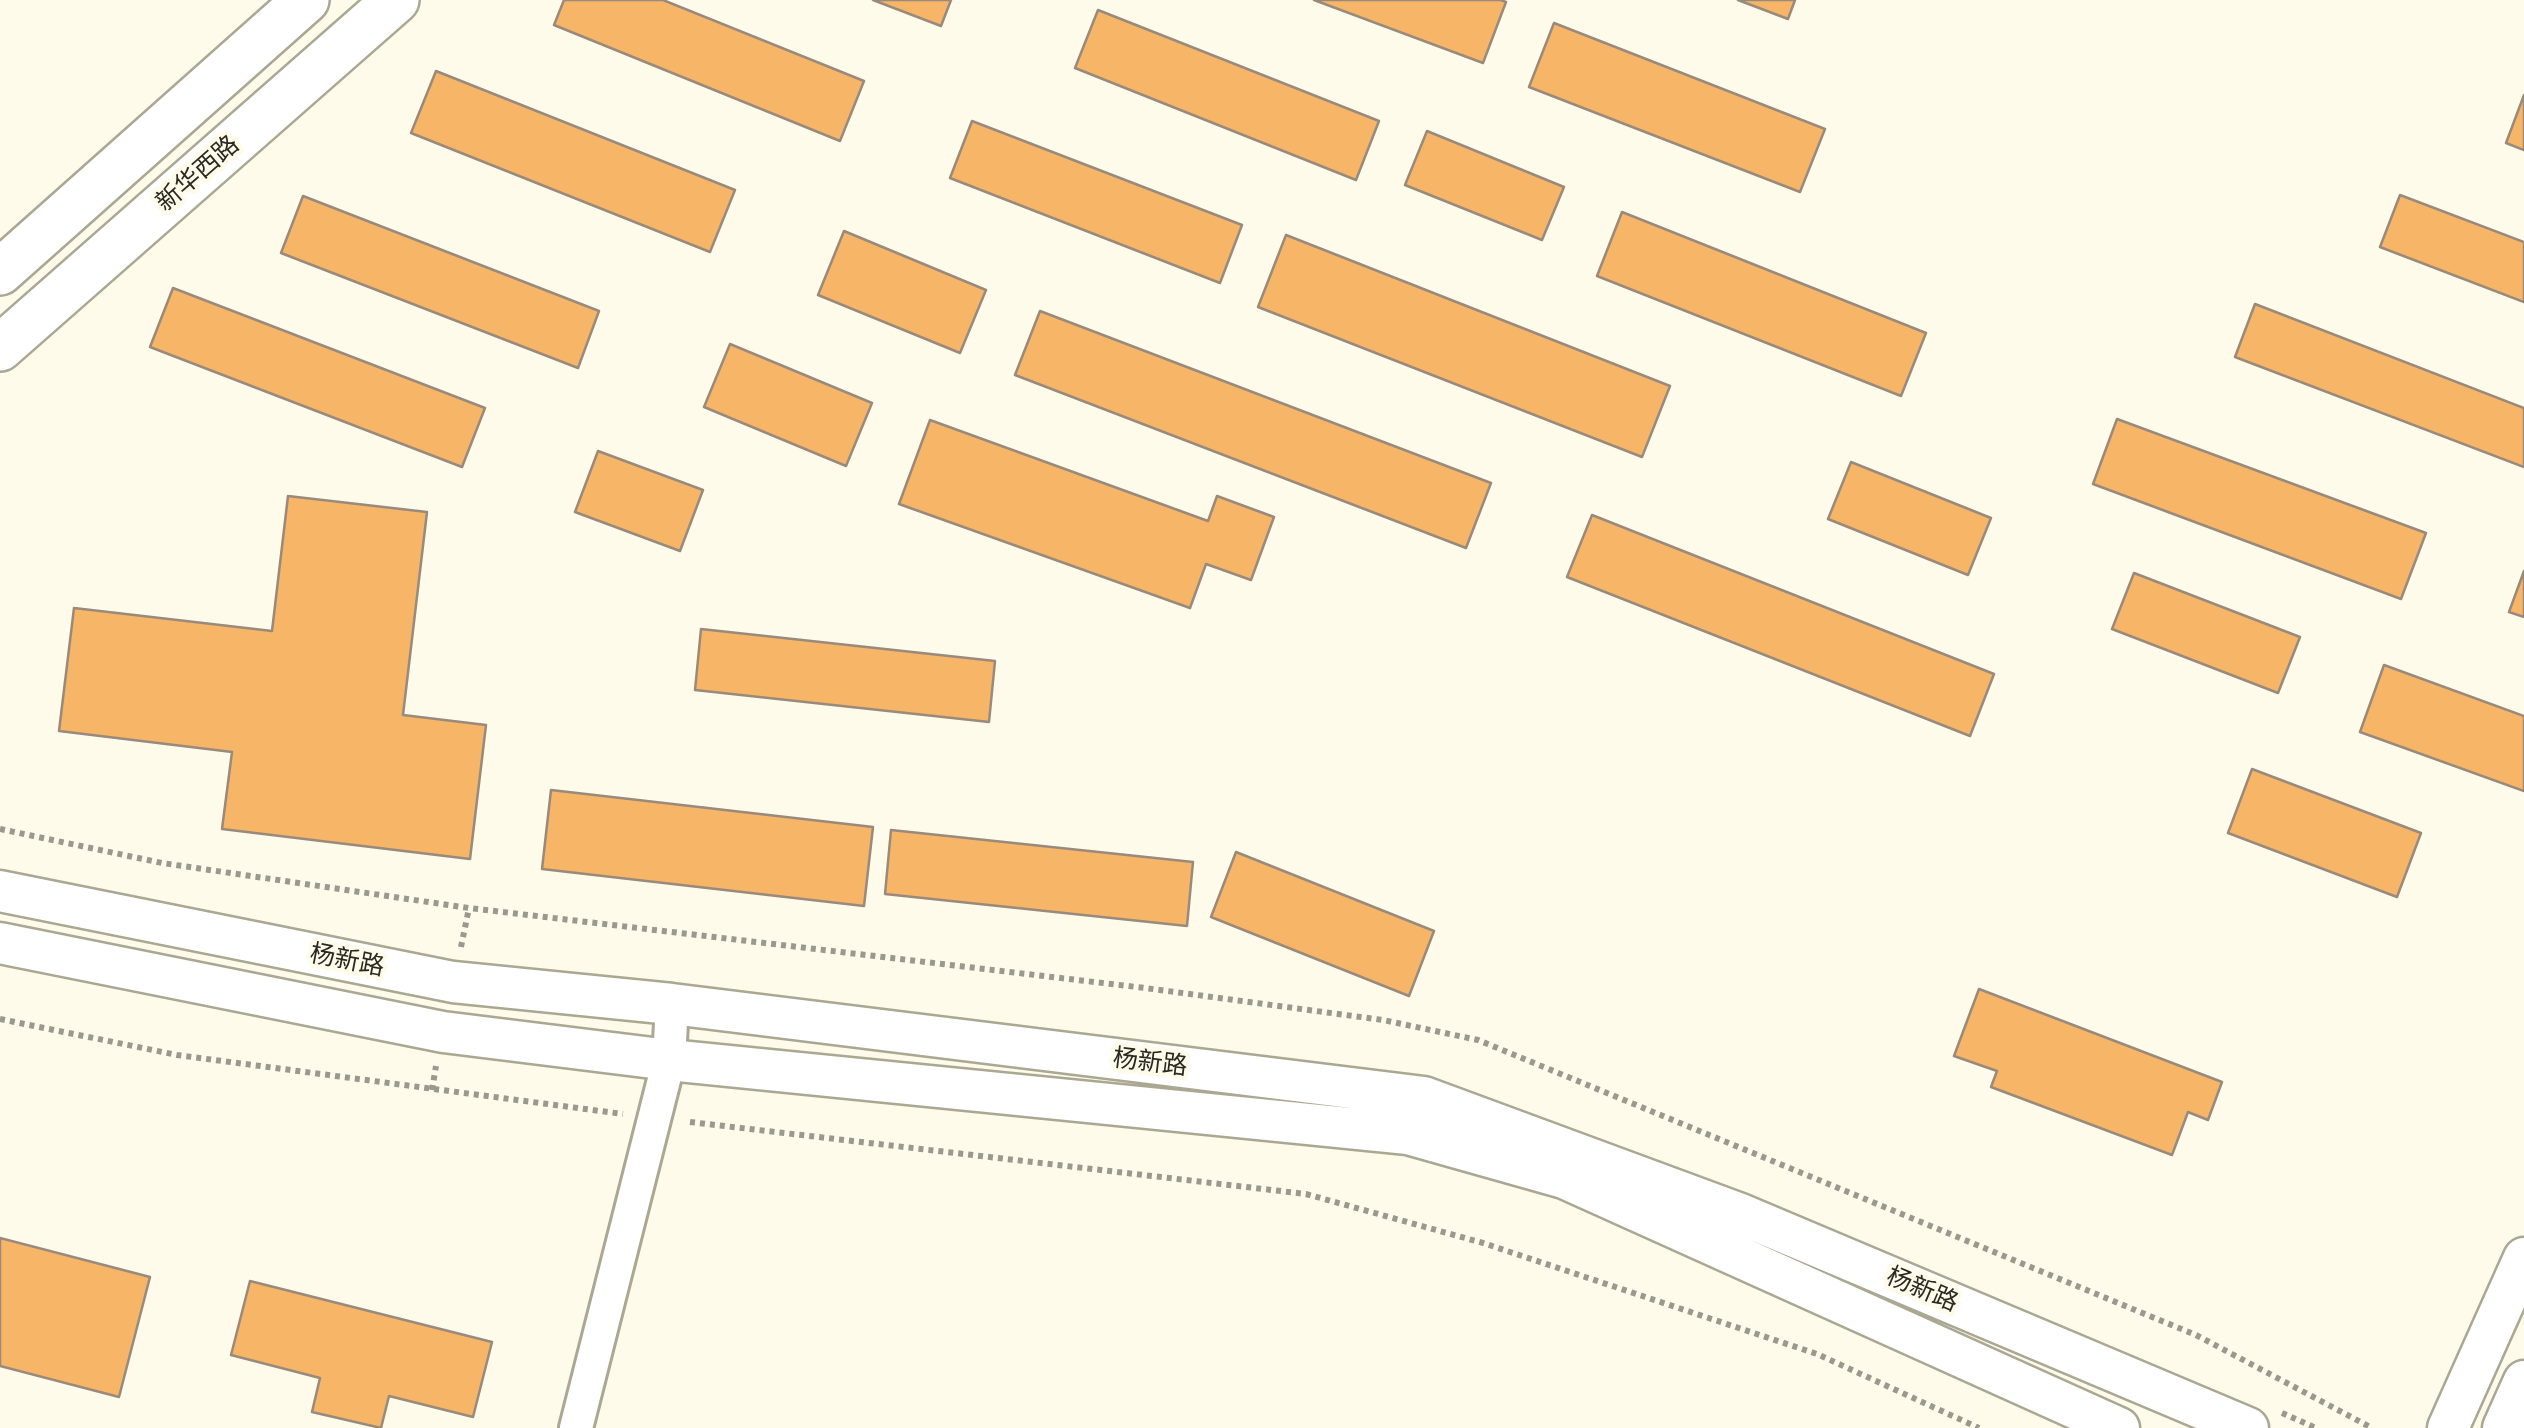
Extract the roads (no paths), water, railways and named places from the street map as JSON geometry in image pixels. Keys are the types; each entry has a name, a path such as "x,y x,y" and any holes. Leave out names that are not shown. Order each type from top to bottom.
{"main road":[{"path":"0,272 306,0"},
{"name":"新华西路","path":"0,348 396,0"}],"street":[{"name":"杨新路","path":"0,891 453,982 672,1004 1424,1097 1738,1213 2248,1428"},
{"name":"杨新路","path":"0,943 442,1032 668,1060 1408,1134 1564,1178 2119,1428"},
{"path":"576,1428 668,1060 672,1004"},
{"path":"2448,1428 2524,1258"},
{"path":"2503,1428 2524,1382"}]}
